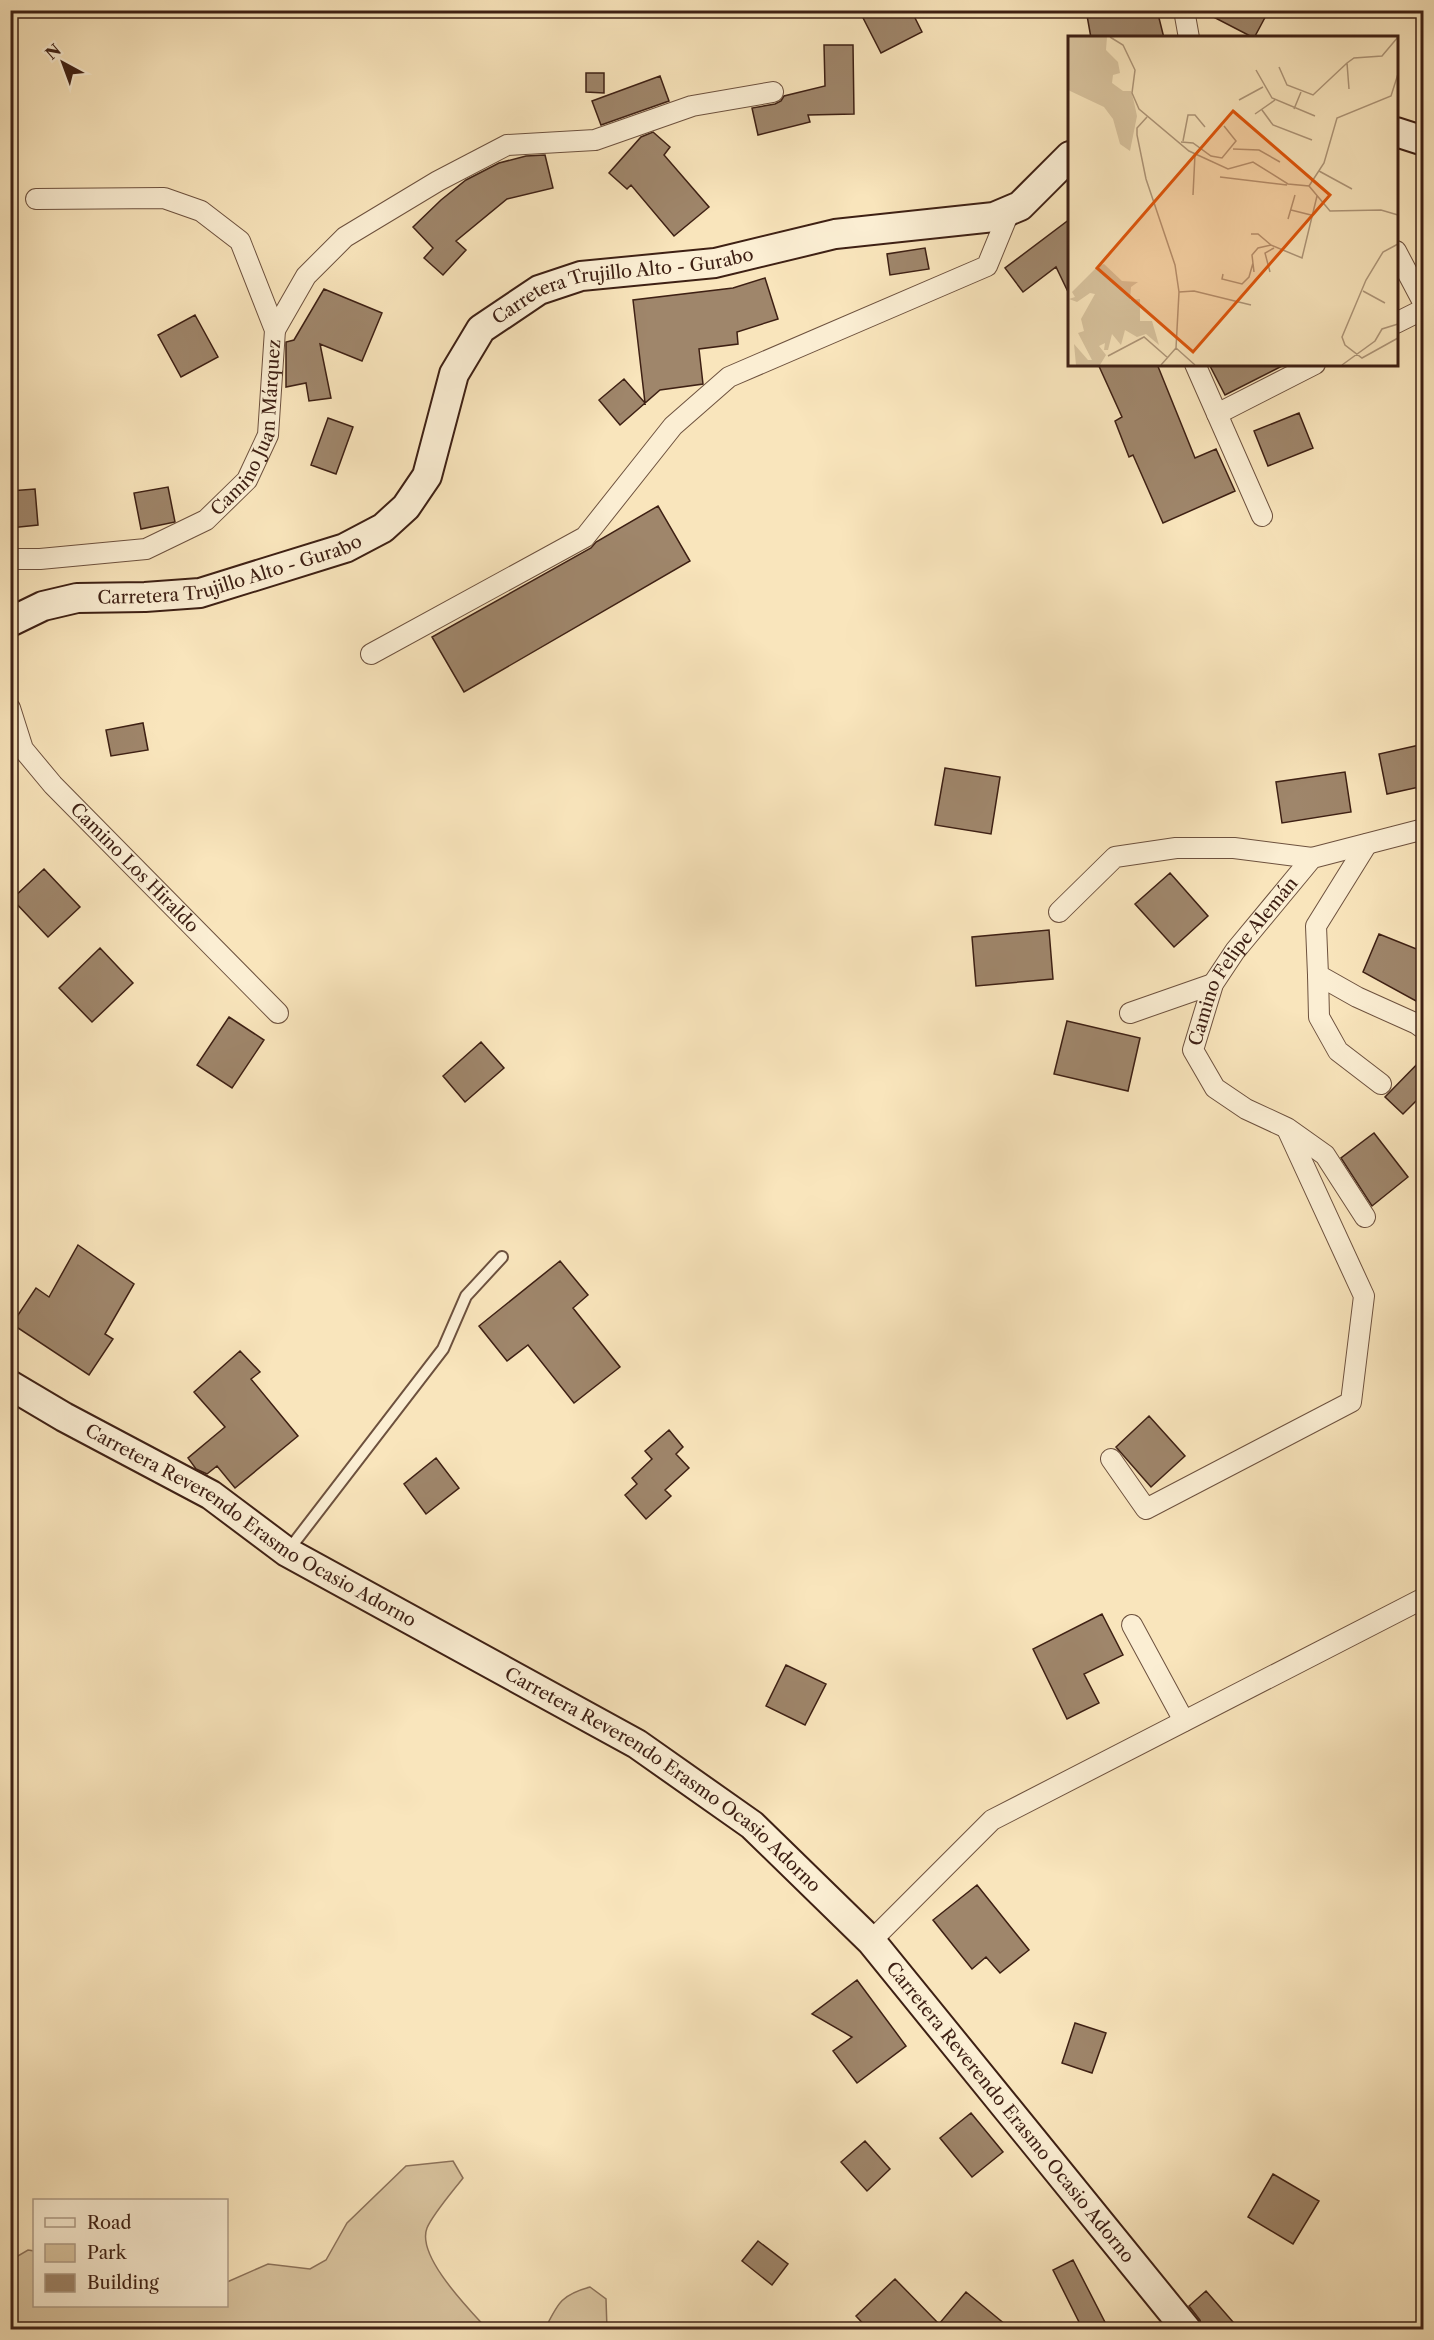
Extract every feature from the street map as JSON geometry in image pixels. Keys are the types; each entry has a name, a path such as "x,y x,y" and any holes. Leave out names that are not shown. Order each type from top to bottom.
{"street":[{"path":"1184,10 1189,36"},
{"path":"276,330 306,276 345,237 438,181 507,145 595,140 692,106 773,92"},
{"path":"1398,133 1424,141"},
{"name":"Carretera Trujillo Alto - Gurabo","path":"10,622 44,606 76,598 200,593 345,548 383,528 406,507 428,476 454,374 481,329 539,290 581,276 715,262 835,234 994,217 1020,206 1068,158"},
{"name":"Camino Juan Márquez","path":"10,559 40,559 146,549 206,520 247,480 268,435 276,330 240,241 201,211 164,198 36,199"},
{"path":"371,654 585,537 673,426 729,377 987,266 1010,210"},
{"path":"1398,255 1424,304"},
{"path":"1398,322 1424,309"},
{"path":"1196,366 1262,516"},
{"path":"1217,414 1311,366"},
{"name":"Camino Los Hiraldo","path":"10,708 23,748 53,785 278,1013"},
{"name":"Camino Felipe Alemán","path":"1365,1217 1324,1155 1287,1128 1246,1109 1215,1088 1193,1050 1214,984 1235,951 1312,858 1424,829"},
{"path":"1367,844 1316,927 1319,1017 1338,1051 1381,1084"},
{"path":"1059,912 1115,857 1176,848 1233,848 1312,858"},
{"path":"1318,975 1357,997 1424,1029"},
{"path":"1130,1013 1214,984"},
{"path":"1111,1459 1146,1509 1351,1402 1364,1296 1287,1128"},
{"name":"Carretera Reverendo Erasmo Ocasio Adorno","path":"10,1384 64,1417 211,1495 287,1552 638,1744 752,1825 871,1941 1187,2330"},
{"path":"871,1941 992,1820 1424,1598"},
{"path":"1132,1625 1184,1721"}],"lane":[{"path":"287,1552 443,1349 466,1296 502,1257"}],"green space":[{"path":"453,2161 463,2178 430,2222 426,2240 436,2267 457,2296 487,2329 11,2329 11,2260 28,2250 33,2251 33,2307 228,2307 228,2282 268,2264 310,2269 326,2260 347,2223 406,2166"},
{"path":"590,2287 606,2299 607,2329 545,2329 553,2313 566,2297"}],"building":[{"path":"859,10 911,10 922,32 881,53"},
{"path":"1086,10 1157,10 1164,36 1091,36"},
{"path":"1200,10 1269,10 1255,36 1250,36"},
{"path":"824,45 853,45 854,114 808,115 810,122 758,135 752,108 775,104 784,96 825,86"},
{"path":"586,73 604,73 604,93 586,92"},
{"path":"660,76 669,101 601,125 592,101"},
{"path":"653,132 670,147 664,155 709,207 674,236 631,185 627,189 609,173 641,137"},
{"path":"545,155 553,188 507,199 456,241 466,250 443,275 424,258 433,248 413,227 441,200 466,180 499,163 526,156"},
{"path":"1068,221 1068,292 1056,267 1023,292 1005,268"},
{"path":"925,248 929,269 890,275 887,254"},
{"path":"765,278 778,319 737,332 738,344 699,349 703,384 660,390 620,425 599,400 624,379 645,403 633,300 733,288"},
{"path":"324,289 382,313 362,361 320,344 331,398 309,401 306,383 286,387 286,342 294,340"},
{"path":"195,315 218,357 181,377 158,335"},
{"path":"1099,366 1158,366 1195,458 1216,449 1235,491 1163,523 1133,455 1129,457 1115,421 1122,417"},
{"path":"1210,366 1282,366 1225,395"},
{"path":"1299,413 1313,448 1268,466 1254,431"},
{"path":"328,418 353,427 336,474 311,465"},
{"path":"168,487 175,522 141,529 134,493"},
{"path":"35,489 38,525 10,528 10,491"},
{"path":"658,506 690,561 464,692 432,637 591,548 596,542"},
{"path":"143,723 148,750 111,756 106,730"},
{"path":"1424,744 1424,786 1387,794 1379,754"},
{"path":"945,768 1000,777 991,834 935,825"},
{"path":"1345,772 1351,812 1282,823 1276,782"},
{"path":"44,869 80,907 48,937 12,899"},
{"path":"1170,873 1208,916 1174,947 1135,904"},
{"path":"1049,930 1053,979 976,986 972,937"},
{"path":"1379,934 1424,952 1424,986 1416,1001 1363,972"},
{"path":"100,948 133,983 92,1022 59,988"},
{"path":"229,1017 264,1040 232,1088 197,1065"},
{"path":"1067,1021 1140,1038 1128,1091 1054,1074"},
{"path":"481,1042 504,1068 465,1102 443,1076"},
{"path":"1424,1057 1424,1093 1403,1114 1385,1097"},
{"path":"1374,1133 1408,1177 1372,1206 1341,1158"},
{"path":"78,1245 134,1284 105,1334 113,1339 89,1375 12,1324 36,1288 49,1297"},
{"path":"560,1261 588,1295 573,1308 620,1367 574,1403 528,1345 507,1361 479,1326"},
{"path":"240,1351 260,1372 251,1379 298,1436 235,1488 217,1466 207,1474 196,1469 188,1458 225,1427 194,1392"},
{"path":"1149,1416 1185,1456 1151,1487 1116,1447"},
{"path":"669,1430 683,1447 676,1454 689,1468 665,1490 671,1496 646,1519 625,1495 637,1484 632,1478 652,1459 645,1451"},
{"path":"436,1458 459,1488 426,1514 404,1484"},
{"path":"1102,1614 1123,1655 1084,1674 1099,1703 1067,1719 1033,1649"},
{"path":"786,1665 826,1684 805,1725 766,1706"},
{"path":"977,1885 1029,1950 1000,1973 986,1957 972,1969 933,1920"},
{"path":"857,1980 906,2046 857,2083 833,2051 852,2037 812,2014"},
{"path":"1075,2023 1106,2033 1092,2073 1062,2063"},
{"path":"971,2113 1003,2152 972,2177 940,2138"},
{"path":"865,2141 890,2169 867,2191 841,2162"},
{"path":"1273,2174 1319,2201 1293,2244 1248,2217"},
{"path":"758,2241 788,2264 772,2285 742,2261"},
{"path":"1073,2260 1109,2330 1083,2330 1053,2270"},
{"path":"895,2279 939,2324 966,2292 1012,2330 869,2330 856,2316"},
{"path":"1206,2291 1240,2330 1203,2330 1200,2320 1189,2306"}]}
